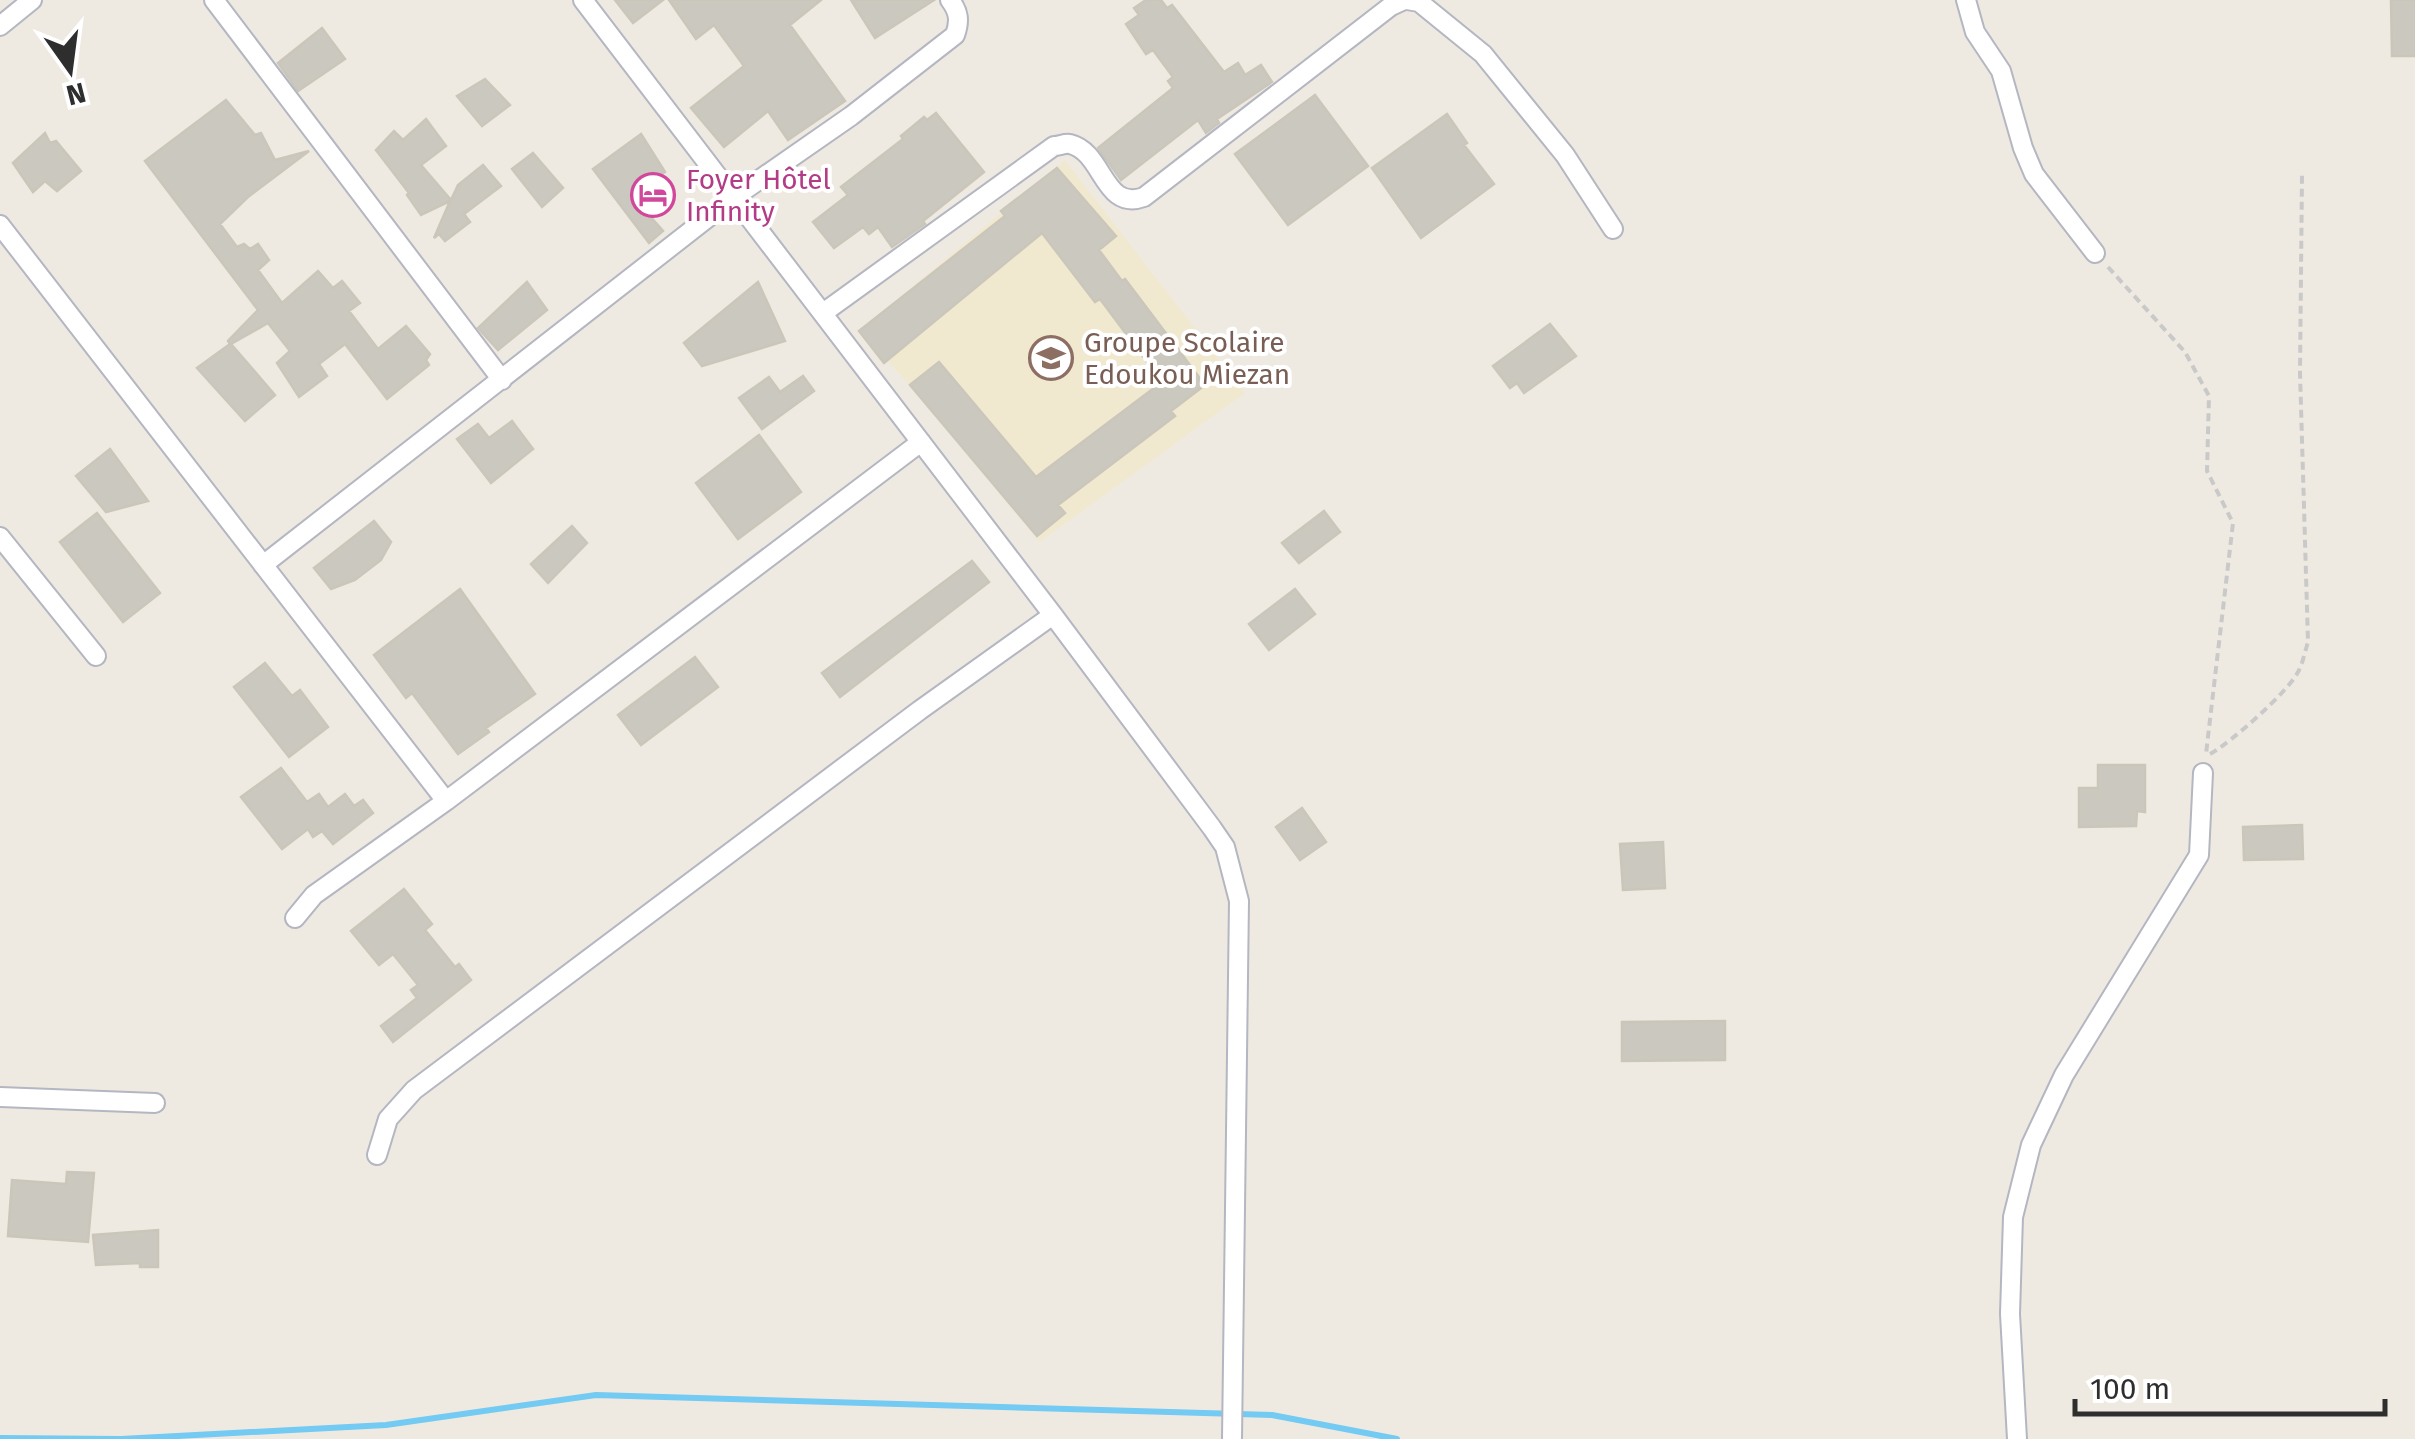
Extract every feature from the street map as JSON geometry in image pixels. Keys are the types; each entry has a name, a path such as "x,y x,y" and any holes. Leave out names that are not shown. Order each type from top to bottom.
{"street":[{"path":"0,26 32,0"},
{"path":"214,0 502,380"},
{"path":"584,0 1053,614 1224,847 1240,901 1232,1439"},
{"path":"264,565 732,198 852,116 955,35 960,23 950,0"},
{"path":"823,313 1054,146 1070,144 1086,154 1117,196 1132,202 1144,197 1391,6 1406,0 1418,2 1482,54 1564,155 1613,228"},
{"path":"1966,0 1975,32 2001,71 2034,174 2095,253"},
{"path":"0,224 446,801"},
{"path":"295,918 314,895 446,801 921,442"},
{"path":"0,537 96,656"},
{"path":"378,1155 388,1119 414,1090 1053,614"},
{"path":"2017,1439 2010,1314 2013,1218 2031,1145 2064,1075 2199,856 2204,773"},
{"path":"0,1097 154,1103"}],"path":[{"path":"2204,773 2209,754 2224,746 2298,674 2308,642 2300,373 2302,175"},
{"path":"2095,253 2185,352 2209,396 2207,471 2233,523 2204,773"}],"shaded area":[{"name":"Groupe Scolaire Edoukou Miezan","path":"1065,160 1245,393 1040,542 910,385 859,331"}],"building":[{"path":"615,0 663,0 633,23"},
{"path":"669,0 821,0 790,25 845,101 788,140 768,111 724,147 691,108 744,66 714,25 696,39"},
{"path":"851,0 934,0 875,38"},
{"path":"1146,0 1161,0 1167,8 1172,5 1224,72 1238,63 1245,75 1261,65 1272,82 1217,119 1219,123 1206,133 1198,120 1121,180 1098,148 1173,88 1168,81 1173,77 1153,50 1146,54 1126,24 1139,15 1134,8"},
{"path":"2391,0 2415,0 2415,56 2392,56"},
{"path":"322,28 345,59 298,91 278,63"},
{"path":"485,79 510,105 482,126 457,96"},
{"path":"1315,95 1368,166 1288,225 1235,154"},
{"path":"226,100 255,135 261,133 275,160 309,151 248,197 220,224 237,247 244,244 250,249 258,244 269,260 258,270 282,303 318,271 333,288 342,281 360,303 349,311 378,349 406,326 430,354 426,360 429,365 387,399 345,344 319,364 327,376 299,397 277,363 290,351 268,323 231,344 275,395 245,421 197,368 230,344 228,341 258,310 145,161"},
{"path":"936,113 984,172 923,221 925,224 892,247 878,227 869,234 863,227 834,248 813,222 848,195 841,187 903,139 901,136 924,117 927,120"},
{"path":"1447,114 1467,143 1464,145 1494,184 1421,238 1372,168"},
{"path":"426,119 446,146 421,165 451,200 458,185 483,165 501,186 464,214 470,222 445,241 439,234 434,238 450,201 421,215 376,150 394,131 403,140"},
{"path":"45,133 50,143 56,141 81,171 57,191 45,181 33,192 13,163"},
{"path":"641,134 665,172 632,196 663,231 649,243 593,169"},
{"path":"533,153 563,188 542,207 512,169"},
{"path":"1057,168 1116,236 1099,250 1205,385 1171,411 1175,416 1058,505 1065,513 1037,536 910,385 939,362 1036,477 1162,382 1100,299 1095,302 1042,233 884,363 859,331 1005,216 1001,211"},
{"path":"527,282 547,310 498,350 478,328"},
{"path":"758,282 785,341 702,366 684,343"},
{"path":"1550,324 1576,356 1524,393 1517,383 1510,388 1493,366"},
{"path":"803,376 814,391 762,429 739,398 769,377 780,392"},
{"path":"512,421 533,449 491,483 457,439 478,424 489,438"},
{"path":"759,435 801,492 738,539 696,483"},
{"path":"110,449 148,501 106,512 76,476"},
{"path":"1324,511 1340,532 1299,563 1282,543"},
{"path":"97,513 160,593 123,622 60,542"},
{"path":"374,521 391,542 381,560 355,580 331,589 314,568"},
{"path":"572,526 587,543 548,583 531,564"},
{"path":"972,561 989,582 840,697 822,673"},
{"path":"460,589 535,694 486,728 489,732 458,754 412,693 406,698 374,655"},
{"path":"1295,589 1315,614 1269,650 1249,624"},
{"path":"695,657 718,687 641,745 618,715"},
{"path":"265,663 292,696 300,690 328,727 289,757 234,687"},
{"path":"2098,765 2145,765 2145,812 2137,811 2136,826 2079,827 2079,788 2098,788"},
{"path":"281,768 307,802 319,794 328,807 345,794 354,806 363,800 373,813 333,844 322,831 313,837 308,829 282,849 241,797"},
{"path":"1302,808 1326,842 1300,860 1276,827"},
{"path":"2302,825 2303,859 2244,860 2243,827"},
{"path":"1663,842 1665,888 1623,890 1620,844"},
{"path":"404,889 432,924 425,930 471,980 393,1042 381,1026 417,998 411,990 418,985 393,954 379,965 351,931"},
{"path":"1725,1021 1725,1060 1622,1061 1622,1022"},
{"path":"67,1172 94,1173 88,1242 8,1236 12,1180 66,1184"},
{"path":"158,1230 158,1267 140,1267 140,1263 96,1265 93,1235"}],"waterway":[{"path":"0,1438 121,1439 386,1425 596,1395 1272,1415 1397,1439"}],"place":[{"name":"Foyer Hôtel Infinity","path":"653,195"},
{"name":"Groupe Scolaire Edoukou Miezan","path":"1051,358"}]}
